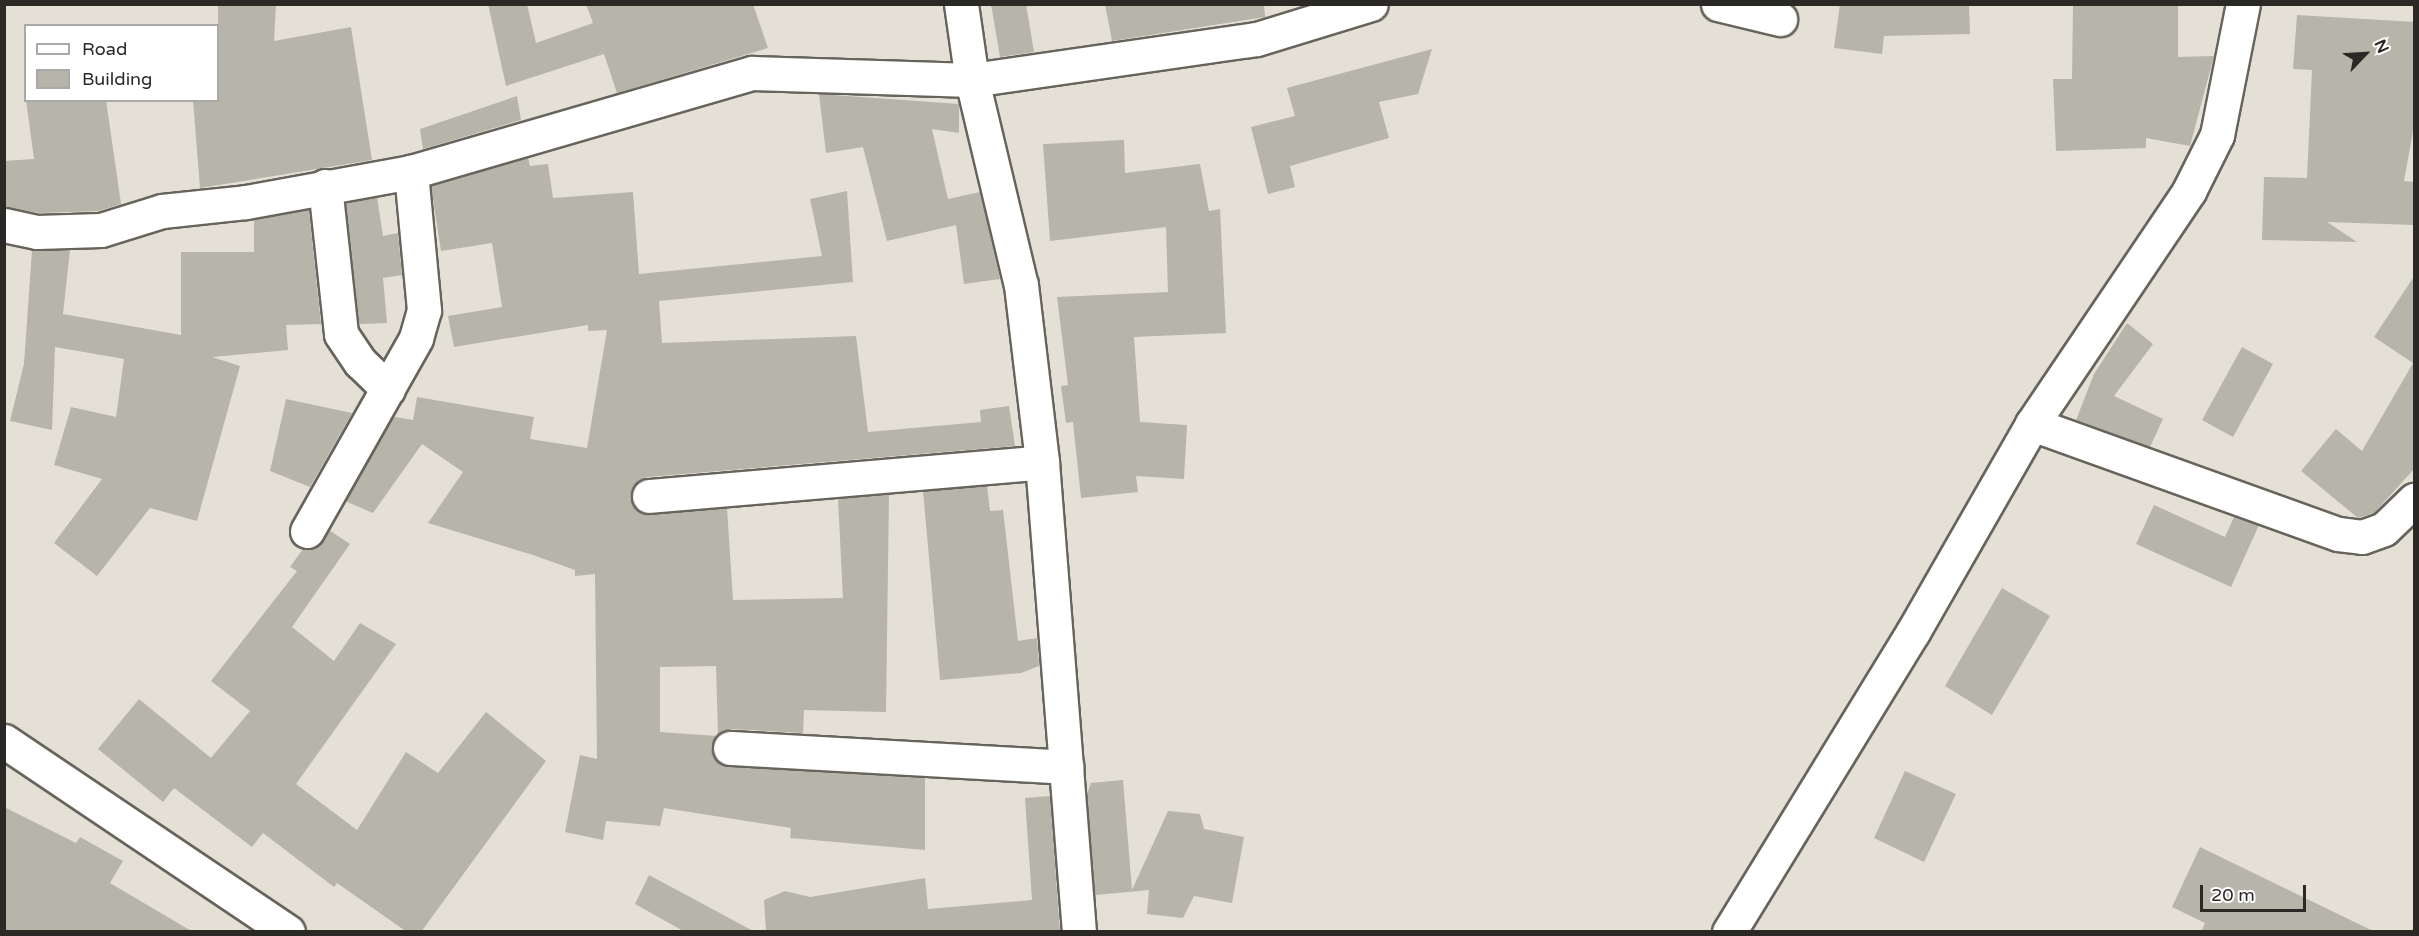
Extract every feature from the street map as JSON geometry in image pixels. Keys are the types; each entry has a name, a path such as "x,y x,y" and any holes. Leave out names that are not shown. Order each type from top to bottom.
{"street":[{"path":"961,4 972,80 1016,252 1042,462 1079,932"},
{"path":"4,225 37,232 101,230 162,211 411,172 752,73 972,80 1257,39 1371,4"},
{"path":"1718,4 1780,19"},
{"path":"1729,932 1913,632 2032,424 2198,172 2217,135 2243,4"},
{"path":"307,531 416,338 424,310 411,172"},
{"path":"325,186 341,334 360,362 388,389"},
{"path":"2032,424 2338,534 2362,537 2384,529 2415,500"},
{"path":"649,496 1042,462"},
{"path":"4,741 288,932"},
{"path":"730,748 1066,767"}],"building":[{"path":"218,4 276,4 274,41 351,27 372,160 200,188 193,102 219,102"},
{"path":"488,4 527,4 536,43 593,23 586,4 753,4 768,48 617,93 604,54 506,86"},
{"path":"991,4 1026,4 1034,52 1000,57"},
{"path":"1105,4 1264,4 1265,17 1112,41"},
{"path":"1840,4 1969,4 1970,34 1884,36 1882,54 1834,48"},
{"path":"2073,4 2178,4 2178,57 2214,56 2190,146 2146,138 2146,148 2056,151 2053,79 2072,79"},
{"path":"2297,15 2415,22 2415,120 2404,181 2415,182 2415,225 2327,222 2357,242 2262,240 2264,177 2307,178 2312,70 2293,69"},
{"path":"1432,49 1418,94 1379,102 1389,138 1290,166 1295,187 1268,194 1251,127 1295,116 1287,88"},
{"path":"819,94 959,104 959,133 932,129 948,199 980,192 1000,279 964,284 956,225 887,241 863,147 826,153"},
{"path":"517,96 521,120 423,149 420,129"},
{"path":"26,102 106,102 121,204 98,211 39,213 4,207 4,161 34,159"},
{"path":"1124,140 1125,173 1200,164 1209,211 1220,209 1226,333 1134,337 1140,422 1187,425 1184,479 1136,476 1138,492 1081,498 1073,422 1066,423 1061,386 1068,385 1057,297 1168,292 1166,227 1050,241 1043,144"},
{"path":"528,158 530,166 548,164 553,198 633,192 639,274 822,256 810,199 847,191 853,282 659,301 662,343 856,336 868,432 981,422 980,410 1009,406 1015,446 647,477 632,489 633,506 642,513 727,508 733,600 843,598 838,499 889,494 886,712 804,710 803,733 731,729 718,734 716,666 660,667 660,732 716,736 713,756 729,767 925,778 925,850 790,838 791,828 664,808 660,826 606,821 603,840 565,832 580,755 597,759 595,574 575,576 575,570 428,523 463,472 422,444 373,513 345,501 390,422 395,417 413,420 417,397 534,417 530,439 587,448 607,330 588,331 588,325 454,347 448,316 502,307 492,243 441,251 431,186"},
{"path":"377,197 383,236 398,233 402,275 383,278 387,323 359,324 346,203"},
{"path":"309,210 321,324 286,325 288,350 212,357 240,366 197,521 150,508 97,576 54,543 102,479 54,465 71,407 116,417 124,359 55,347 52,430 10,421 24,364 32,250 70,250 63,314 181,335 181,252 254,252 254,220"},
{"path":"2415,275 2415,468 2374,513 2358,518 2301,471 2336,429 2362,451 2413,363 2374,337"},
{"path":"2127,323 2153,344 2114,396 2163,419 2150,447 2076,420 2094,374"},
{"path":"2242,347 2273,364 2233,437 2202,420"},
{"path":"286,399 352,413 310,487 270,471"},
{"path":"987,486 990,511 1003,510 1018,641 1037,638 1039,666 1021,673 940,680 923,491"},
{"path":"2154,505 2225,537 2234,517 2259,525 2231,587 2136,544"},
{"path":"329,530 350,544 292,627 334,661 360,623 396,644 296,784 357,830 406,752 438,773 486,712 546,761 421,932 407,932 337,883 334,887 263,833 252,847 174,788 163,802 98,749 139,699 211,758 250,711 211,681 297,571 290,567 303,549 317,547"},
{"path":"2002,588 2050,616 1992,715 1945,686"},
{"path":"1905,771 1956,794 1924,862 1874,838"},
{"path":"1123,780 1132,890 1168,811 1200,814 1204,829 1244,837 1232,903 1194,896 1183,918 1147,914 1149,890 1095,895 1087,794 1091,783"},
{"path":"1050,796 1060,932 766,932 764,900 785,891 810,897 925,878 928,909 1032,900 1025,798"},
{"path":"4,807 76,843 80,837 123,861 110,883 193,932 4,932"},
{"path":"2200,847 2375,932 2201,932 2205,923 2172,907"},
{"path":"649,875 755,932 685,932 635,904"}]}
